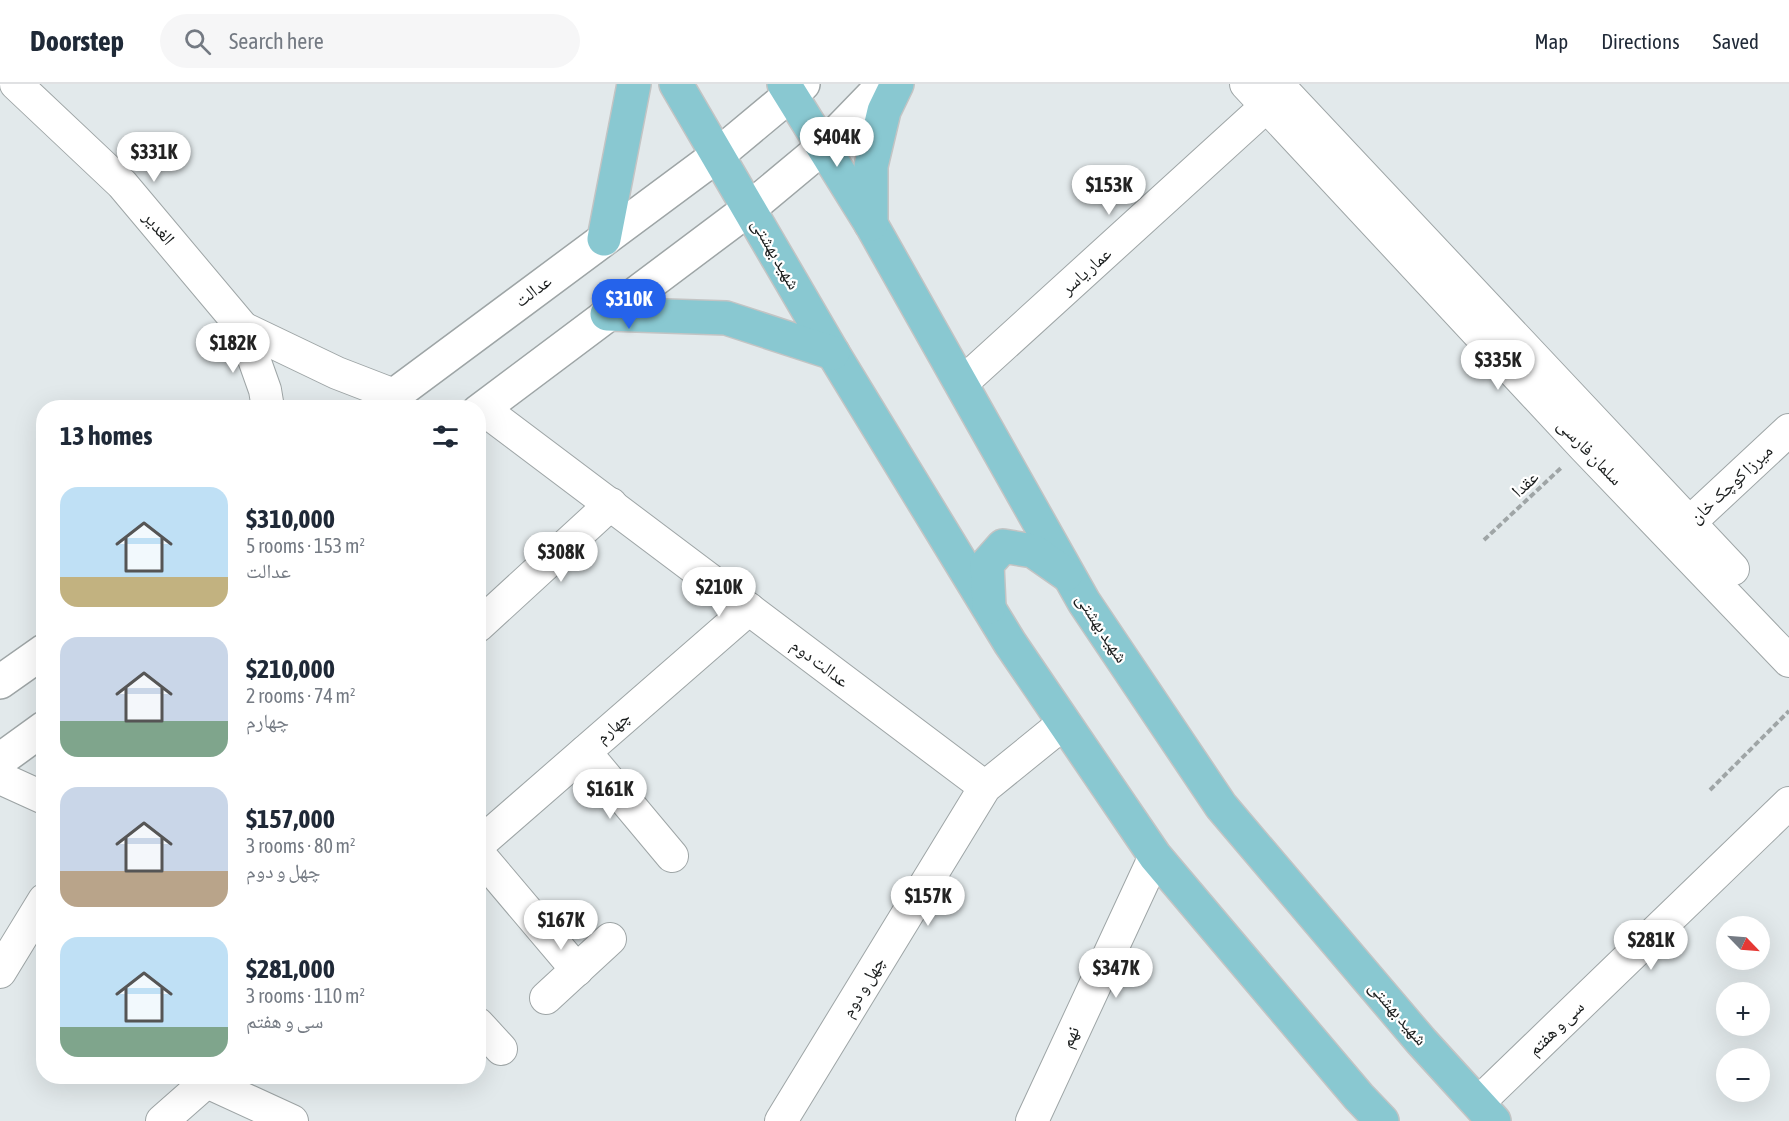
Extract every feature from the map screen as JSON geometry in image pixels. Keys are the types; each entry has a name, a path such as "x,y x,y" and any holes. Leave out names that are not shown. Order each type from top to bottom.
{"main road":[{"path":"604,239 634,84"},
{"name":"شهید بهشتی","path":"676,84 719,154 833,353 989,610 1064,723 1155,856 1359,1097 1382,1121"},
{"path":"871,224 871,166 884,111 897,84"},
{"name":"شهید بهشتی","path":"792,88 822,148 871,224 1084,602 1221,806 1421,1041 1486,1112"},
{"path":"607,314 726,318 833,353"},
{"path":"989,610 987,564 1003,546 1032,551 1070,577"}],"street":[{"name":"الغدیر","path":"16,84 122,184 243,328"},
{"path":"486,406 750,208 822,148 884,84"},
{"name":"عدالت","path":"389,400 719,154 792,88"},
{"name":"عمار یاسر","path":"962,384 1273,90"},
{"name":"سلمان فارسی","path":"1273,90 1584,447 1681,530 1789,629"},
{"name":"سلمان فارسی","path":"1273,90 1681,530 1789,661"},
{"path":"243,328 337,373 383,400"},
{"path":"243,328 267,400"},
{"name":"عدالت دوم","path":"486,414 611,504 985,787"},
{"name":"میرزا کوچک خان","path":"1681,530 1789,430"},
{"path":"486,619 611,504"},
{"name":"چهارم","path":"486,838 749,609"},
{"path":"0,682 36,657"},
{"name":"چهل و دوم","path":"781,1121 985,787 1064,723"},
{"path":"0,760 36,734"},
{"path":"585,752 672,856"},
{"path":"0,778 36,794"},
{"name":"سی و هفتم","path":"1486,1112 1789,802"},
{"name":"نهم","path":"1032,1121 1155,856"},
{"path":"486,862 577,970"},
{"path":"0,972 36,913"},
{"path":"546,998 610,939"},
{"path":"486,1033 501,1049"},
{"path":"162,1121 204,1084"},
{"path":"220,1084 292,1121"}],"path":[{"name":"عقدا","path":"1484,540 1584,447"},
{"path":"1710,790 1789,711"}]}
